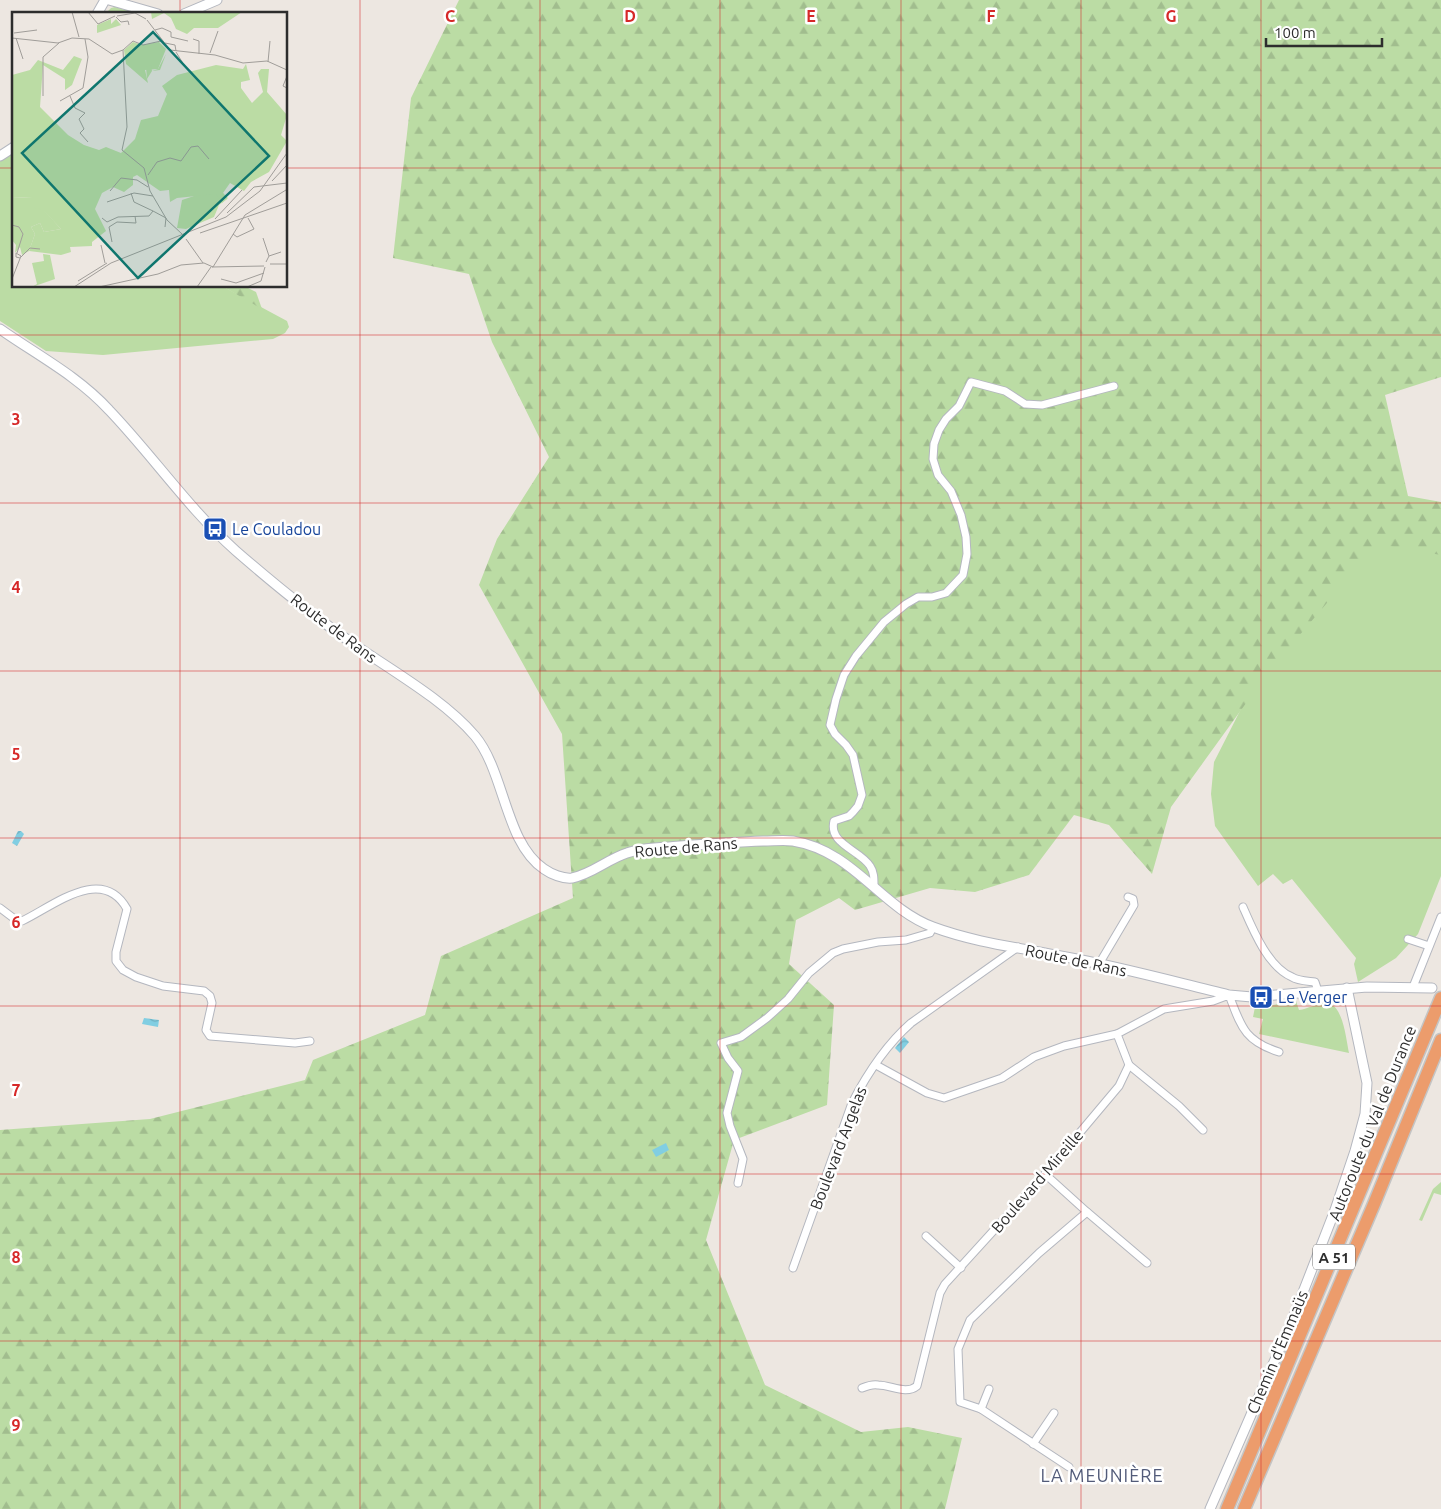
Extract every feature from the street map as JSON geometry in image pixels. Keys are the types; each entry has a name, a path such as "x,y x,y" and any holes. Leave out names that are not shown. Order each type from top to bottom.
{"highway":[{"name":"Autoroute du Val de Durance","path":"1227,1509 1440,1002"},
{"name":"Autoroute du Val de Durance","path":"1244,1509 1374,1204 1441,1040"}],"street":[{"path":"98,12 105,0"},
{"path":"109,0 151,12"},
{"path":"189,12 217,0"},
{"path":"0,156 12,148"},
{"name":"Route de Rans","path":"0,329 70,375 103,404 194,509 234,549 328,627 447,709 477,738 488,758 520,842 532,859 542,868 562,878 572,878 627,852 644,849 735,842 792,841 826,851 837,857 906,914 933,927 972,938 1099,964 1229,994 1265,997 1347,988 1432,988"},
{"path":"874,886 874,873 869,864 840,841 832,827 834,821 849,816 853,812 858,806 862,795 853,755 835,734 830,725 844,675 856,656 884,622 918,597 932,597 946,593 963,575 967,554 966,537 951,491 938,475 934,459 934,444 939,430 946,419 959,406 971,382 1005,391 1024,404 1042,405 1114,386"},
{"path":"0,908 16,920 22,921 59,900 78,892 85,890 108,890 120,897 127,909 116,952 116,961 123,970 136,977 163,986 204,991 210,996 212,1003 206,1030 210,1036 295,1044 310,1041"},
{"path":"1099,964 1134,905 1133,899 1128,897"},
{"path":"1243,907 1253,931 1277,968 1293,978 1315,982 1318,991"},
{"path":"1413,987 1441,917"},
{"path":"738,1183 743,1158 730,1126 728,1113 738,1071 728,1058 721,1043 741,1037 766,1018 788,999 809,973 832,954 878,942 906,940 930,933 933,927"},
{"path":"1408,938 1429,946"},
{"name":"Boulevard Argelas","path":"793,1268 852,1103 862,1084 897,1035 911,1023 1018,948"},
{"name":"Chemin d'Emmaüs","path":"1210,1509 1291,1323 1335,1210 1365,1114 1367,1083 1347,988"},
{"path":"876,1065 927,1093 944,1098 1002,1078 1034,1057 1056,1048 1117,1034 1164,1009 1213,1001 1229,994 1236,1014 1247,1033 1258,1045 1279,1052"},
{"path":"1117,1034 1129,1066 1179,1106 1203,1130"},
{"name":"Boulevard Mireille","path":"862,1388 879,1384 913,1390 917,1386 940,1293 1120,1086 1129,1066"},
{"path":"1044,1174 1147,1263"},
{"path":"1069,1467 981,1409 960,1402 958,1349 970,1320 1039,1253 1087,1212"},
{"path":"926,1236 960,1268"},
{"path":"981,1409 989,1388"},
{"path":"1032,1444 1054,1413"}],"green space":[{"path":"459,0 1441,0 1441,377 1385,395 1408,496 1441,502 1441,555 1377,544 1270,670 1171,807 1152,874 1109,825 1074,815 1029,875 975,892 930,888 855,910 839,898 796,920 789,964 834,1005 827,1105 734,1140 706,1240 765,1385 861,1432 908,1427 962,1438 945,1509 0,1509 0,1130 150,1119 305,1080 313,1060 425,1015 441,956 573,898 562,734 479,585 497,539 549,457 492,342 469,274 393,258 411,98"},
{"path":"115,7 137,12 107,12"},
{"path":"12,152 12,288 226,288 287,321 289,327 285,333 273,339 103,355 46,351 0,321 0,161"},
{"path":"225,288 248,288 256,292 262,309"},
{"path":"1391,496 1441,512 1441,876 1418,934 1396,958 1358,982 1354,964 1356,958 1292,879 1283,884 1273,874 1258,886 1215,826 1211,794 1214,762 1324,546"},
{"path":"1295,998 1299,1010 1326,1003 1336,1009 1343,1023 1349,1053 1259,1034 1263,1019 1253,1017 1255,1007 1264,1008 1278,1004 1278,1000"},
{"path":"1441,1182 1441,1195 1434,1193 1422,1221 1419,1220 1433,1189"}],"water":[{"path":"18,831 24,834 17,846 12,843"},
{"path":"144,1018 159,1020 158,1027 142,1024"},
{"path":"904,1037 909,1042 900,1053 895,1048"},
{"path":"666,1143 669,1150 656,1157 652,1150"}],"place":[{"name":"Le Couladou","path":"215,529"},
{"name":"Le Verger","path":"1261,997"}],"district":[{"name":"LA MEUNIÈRE","path":"1102,1475"}]}
